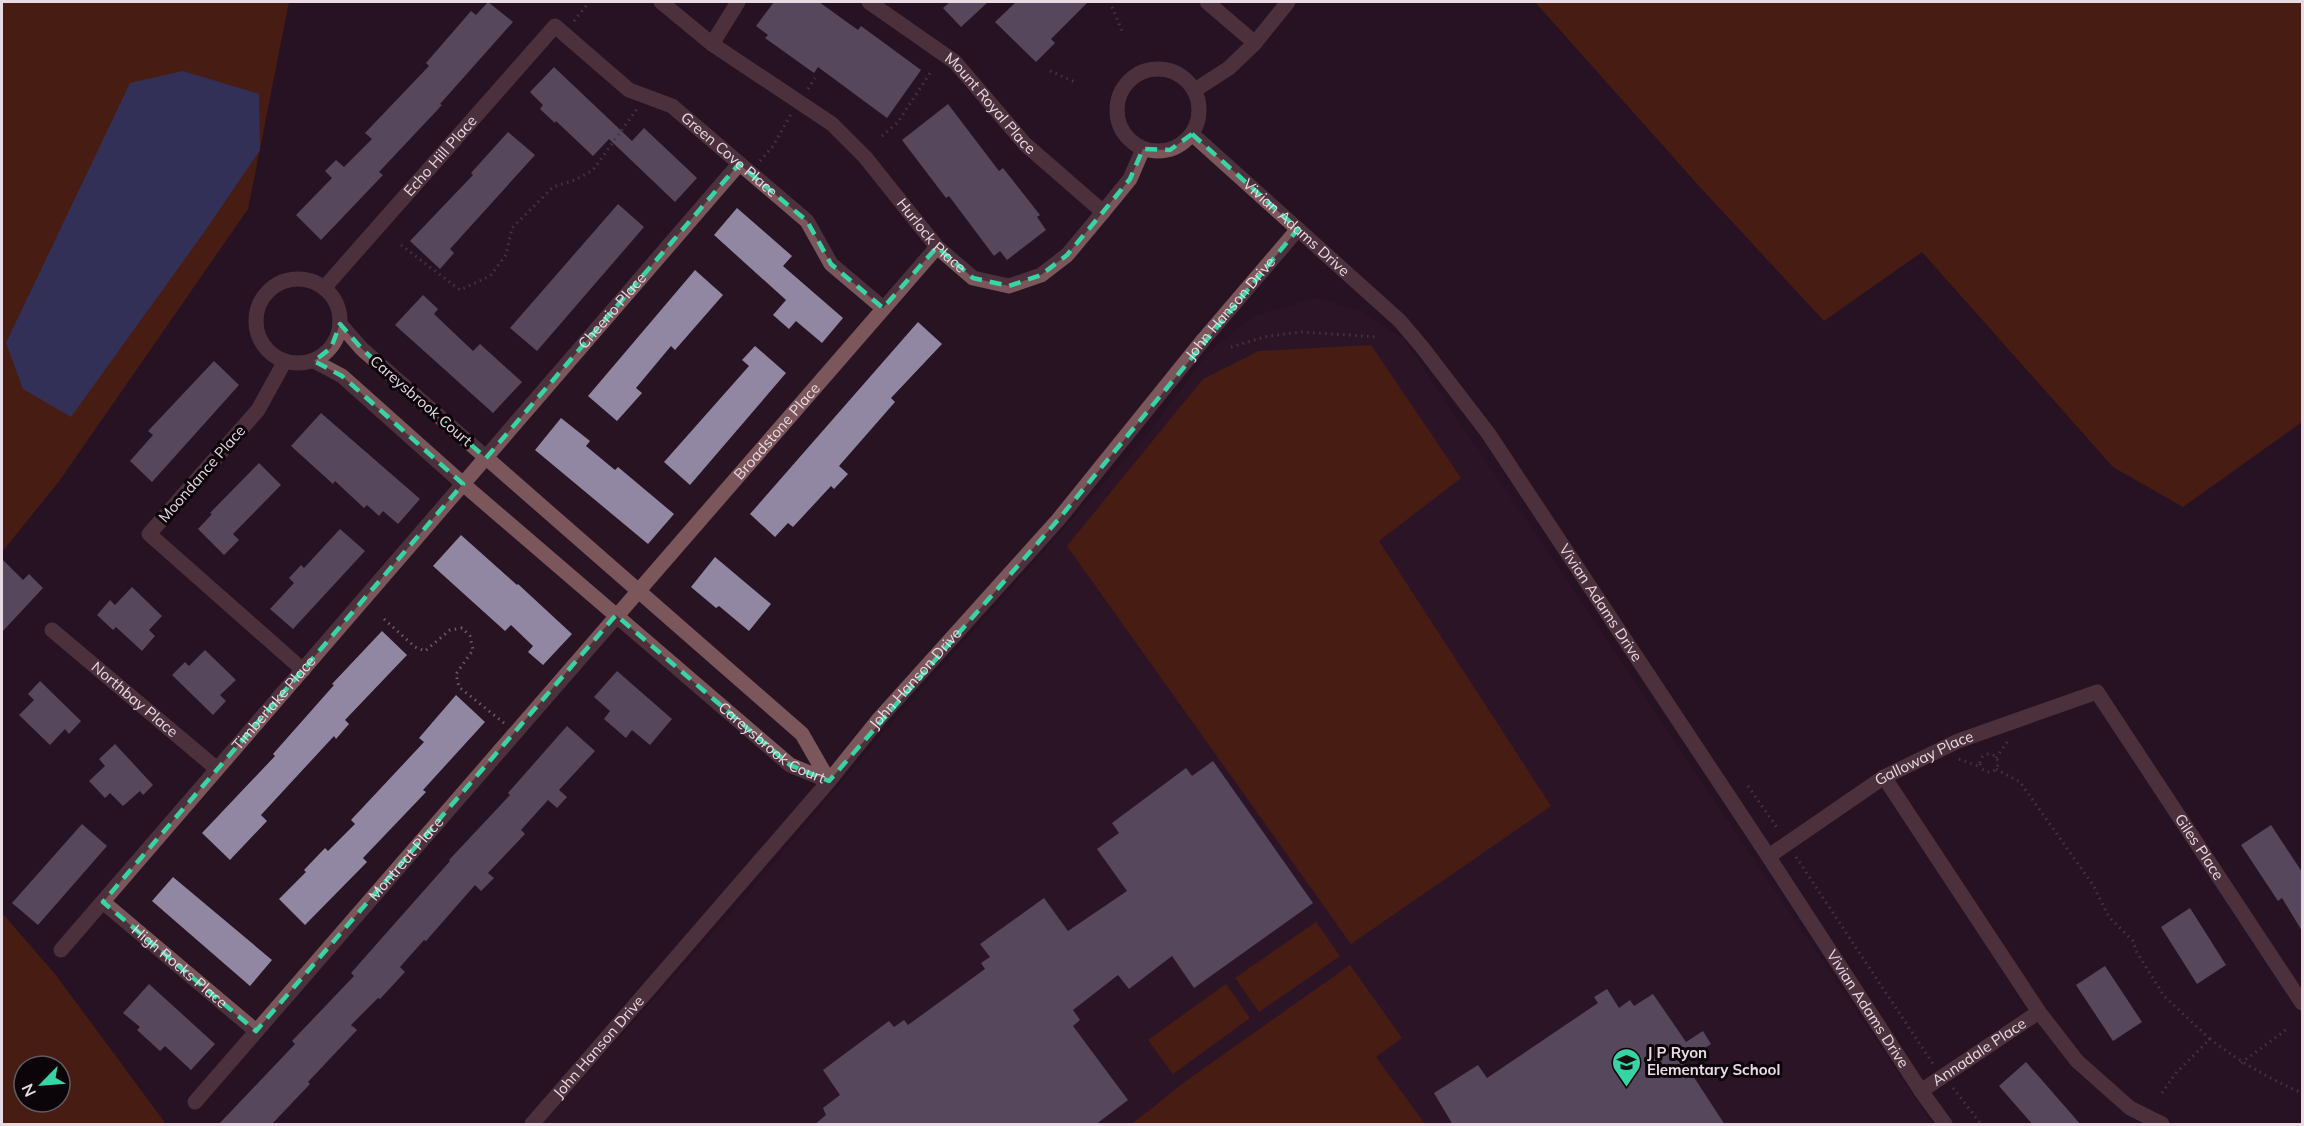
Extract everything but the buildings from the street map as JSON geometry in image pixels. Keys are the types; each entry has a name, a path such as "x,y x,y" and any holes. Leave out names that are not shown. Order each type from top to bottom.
{"street":[{"name":"Hurlock Place","path":"661,2 712,44 832,124 865,157 937,247 973,278 1009,286 1041,275 1067,255 1104,212 1130,179 1143,149"},
{"path":"712,44 738,2"},
{"name":"Mount Royal Place","path":"870,2 891,8 956,62 1025,144 1104,212"},
{"path":"1207,2 1255,43"},
{"path":"1195,90 1229,68 1255,43 1288,2"},
{"name":"Green Cove Place","path":"555,26 629,90 672,106 807,221 831,264 883,308"},
{"name":"Echo Hill Place","path":"324,288 555,26"},
{"path":"1161,68 1181,75 1195,90 1199,101 1200,113 1192,134 1182,144 1170,150 1157,151 1143,149 1127,137 1118,120 1117,107 1126,83 1148,69 1161,68"},
{"name":"Vivian Adams Drive","path":"1192,134 1400,321 1488,433 1921,1091 1946,1125"},
{"name":"Cheerio Place","path":"486,458 745,169"},
{"name":"John Hanson Drive","path":"532,1125 829,781 879,719 1058,519 1204,339 1298,229"},
{"name":"Broadstone Place","path":"616,615 937,247"},
{"path":"303,279 324,288 332,296 339,309 340,324 338,335 331,348 314,361 300,363 285,361 273,355 263,344 256,324 257,310 263,297 273,286 288,280 303,279"},
{"name":"Careysbrook Court","path":"340,324 362,349 802,734 829,781"},
{"name":"Moondance Place","path":"285,361 258,410 149,534 303,670"},
{"name":"Careysbrook Court","path":"314,361 342,376 463,484 790,765 829,781"},
{"name":"Timberlake Place","path":"61,950 486,458"},
{"name":"Montreat Place","path":"195,1102 616,615"},
{"name":"Northbay Place","path":"52,630 217,769"},
{"name":"Galloway Place","path":"1768,856 1884,777 1958,741 2097,692"},
{"name":"Giles Place","path":"2097,692 2302,1003"},
{"path":"1884,777 2039,1012 2077,1061 2130,1108 2162,1125"},
{"name":"High Rocks Place","path":"103,902 256,1031"},
{"name":"Annadale Place","path":"1921,1091 2039,1012"}],"path":[{"path":"573,22 589,2"},
{"path":"1112,7 1122,31"},
{"path":"1050,71 1075,82"},
{"path":"882,136 898,122 930,73"},
{"path":"745,169 773,146 815,78"},
{"path":"401,245 460,290 490,276 506,255 512,228 553,187 575,180 594,170 638,107"},
{"path":"1231,347 1268,336 1302,332 1378,337"},
{"path":"384,619 416,647 425,651 450,630 462,628 470,636 473,650 456,674 459,687 515,732"},
{"path":"1996,758 2011,737"},
{"path":"1980,767 1979,761 1982,756 1991,754 1996,758 1998,764 1996,770"},
{"path":"1956,758 1987,772 1996,770 2020,782 2093,885 2109,917 2133,941 2136,951 2164,996 2210,1039 2241,1063 2267,1078 2302,1093"},
{"path":"1748,786 1943,1076 1981,1125"},
{"path":"2241,1063 2288,1029"},
{"path":"2162,1093 2176,1073 2210,1039"}],"highlighted area":[{"path":"1192,134 1298,229 1058,520 829,781 790,765 616,615 256,1031 103,902 463,484 342,376 314,361 331,348 340,324 362,349 486,458 739,164 807,221 831,264 883,308 937,247 973,278 1009,286 1041,275 1067,255 1130,179 1143,149 1170,150"}],"shaded area":[{"path":"2,2 289,2 248,209 60,480 2,552"},
{"path":"1535,2 2302,2 2302,422 2183,507 2113,467 1922,252 1824,321 1699,186"},
{"path":"1315,298 1361,311 1403,338 1932,1124 542,1124 746,896 884,732 1146,436 1209,352 1252,317"},
{"path":"1371,345 1461,478 1379,541 1551,806 1351,944 1067,546 1203,379 1259,351"},
{"path":"2,913 55,974 166,1124 2,1124"},
{"path":"1316,922 1340,956 1259,1012 1235,978"},
{"path":"1350,965 1402,1038 1376,1057 1425,1124 1132,1124 1186,1081"},
{"path":"1226,984 1250,1018 1173,1074 1148,1040"}],"water":[{"path":"183,71 259,94 260,150 205,231 71,417 23,389 6,343 130,83"}],"place":[{"name":"J P Ryon Elementary School","path":"1626,1088"}]}
